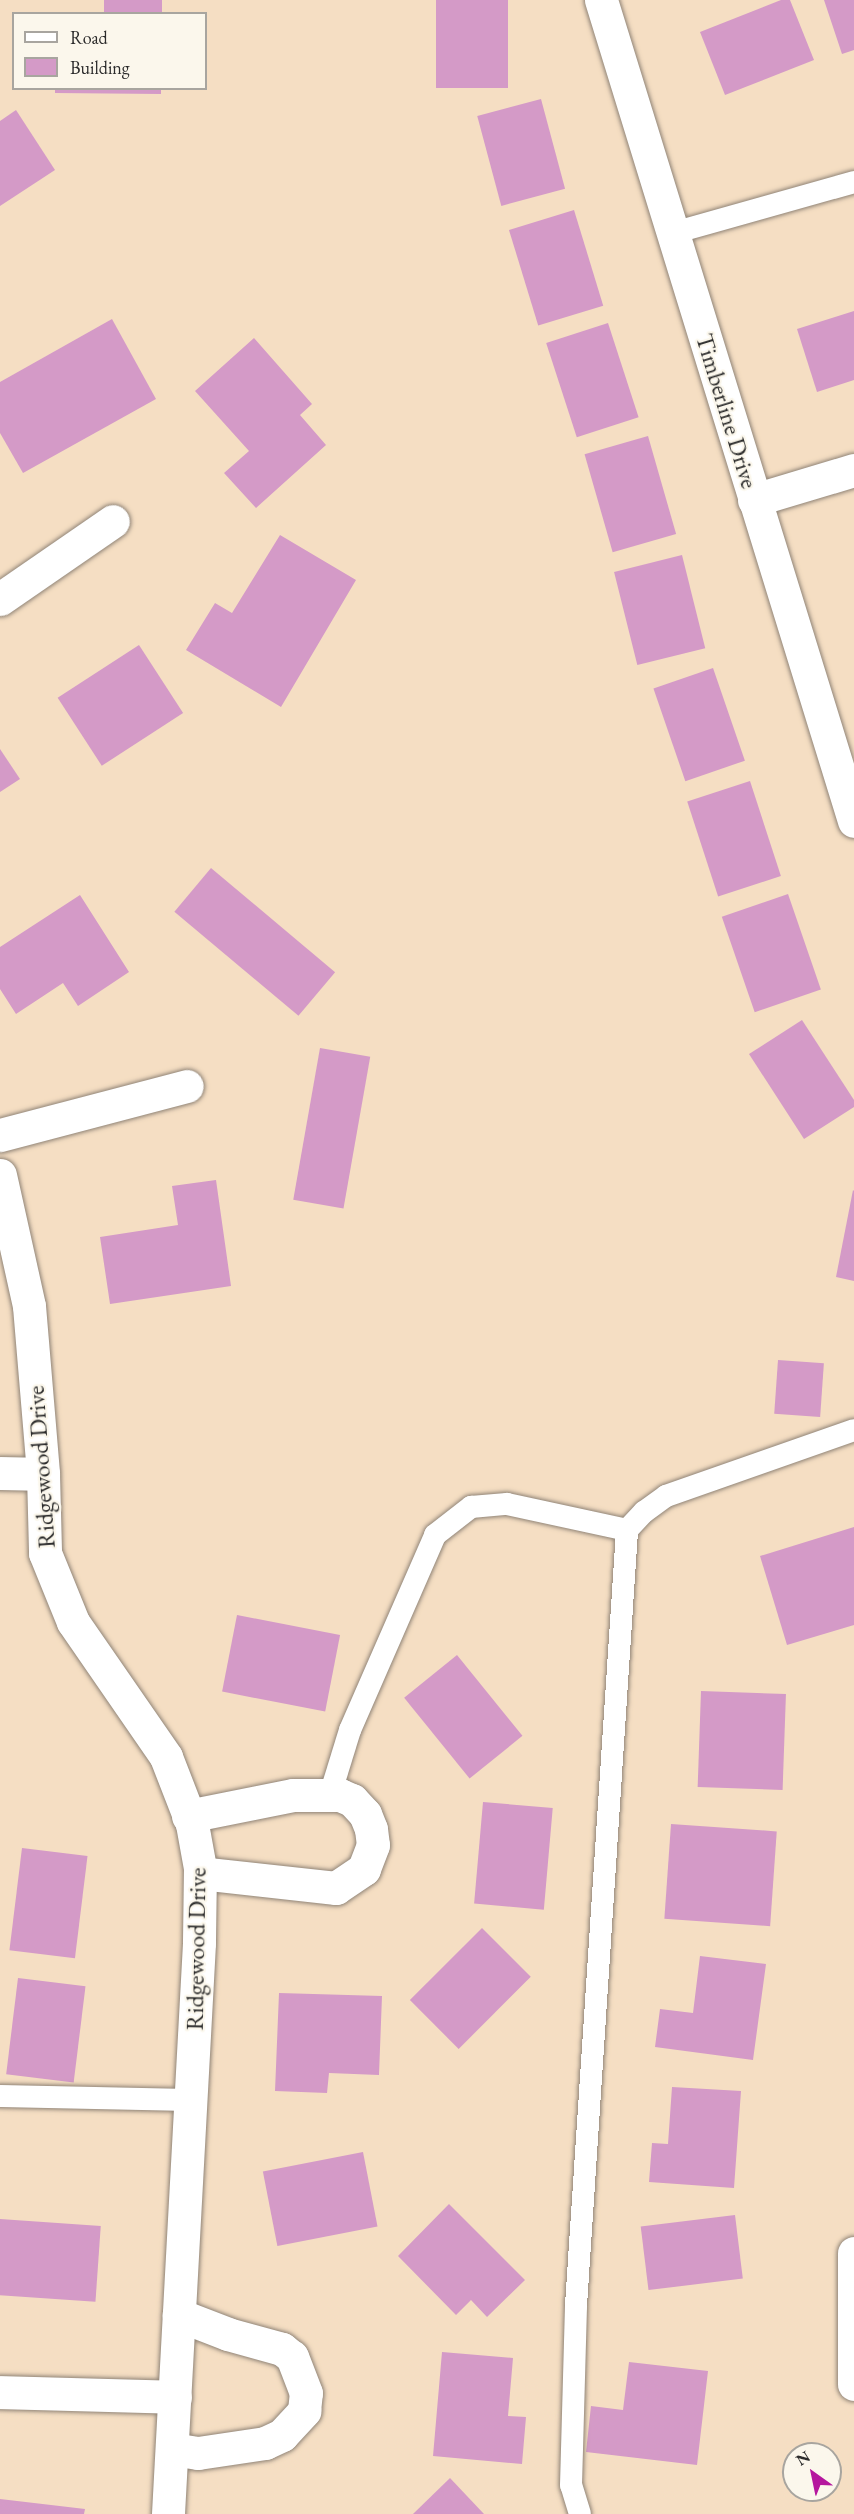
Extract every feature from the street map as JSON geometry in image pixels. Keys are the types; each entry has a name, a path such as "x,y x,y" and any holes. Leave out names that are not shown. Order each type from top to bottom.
{"street":[{"name":"Timberline Drive","path":"601,0 754,500 852,810"},
{"path":"754,500 854,470"},
{"path":"0,599 113,521"},
{"path":"0,1135 187,1086"},
{"name":"Ridgewood Drive","path":"0,1175 29,1306 43,1474 45,1554 69,1612 166,1757 188,1816 201,1873 168,2514"},
{"path":"0,1473 43,1474"},
{"path":"188,1816 293,1795 330,1795 352,1800 365,1814 373,1845 364,1869 336,1888 201,1873"},
{"path":"854,2253 854,2384"},
{"path":"172,2449 198,2453 265,2442 282,2434 304,2411 306,2393 292,2357 282,2349 228,2334 179,2315"},
{"path":"0,2392 174,2397"}],"lane":[{"path":"672,233 854,182"},
{"path":"580,2514 571,2485 576,2305 627,1530 644,1512 666,1496 854,1430"},
{"path":"330,1795 350,1730 435,1535 471,1507 507,1504 627,1530"},
{"path":"0,2096 190,2100"}],"building":[{"path":"104,0 162,0 162,12 104,12"},
{"path":"436,0 508,0 508,88 436,88"},
{"path":"781,0 790,0 814,60 725,95 700,32"},
{"path":"824,0 854,0 854,50 842,54"},
{"path":"55,90 161,90 161,94 55,93"},
{"path":"541,99 565,189 501,206 477,116"},
{"path":"16,110 55,170 0,206 0,121"},
{"path":"574,210 603,306 538,326 509,230"},
{"path":"854,311 854,380 817,392 797,329"},
{"path":"112,319 156,399 23,473 0,433 0,382"},
{"path":"608,323 639,417 577,437 546,343"},
{"path":"254,338 312,404 300,415 326,445 256,508 224,473 249,451 195,391"},
{"path":"648,436 676,534 613,552 585,454"},
{"path":"280,535 356,580 281,707 186,650 215,603 232,613"},
{"path":"682,555 705,648 637,665 614,572"},
{"path":"139,645 183,713 102,766 58,698"},
{"path":"713,668 745,761 685,781 653,689"},
{"path":"0,749 20,779 0,792"},
{"path":"750,781 781,876 718,897 687,801"},
{"path":"211,868 335,972 298,1016 174,912"},
{"path":"788,894 821,989 755,1012 722,917"},
{"path":"80,895 129,972 78,1006 63,983 16,1014 0,989 0,947"},
{"path":"802,1020 854,1100 854,1107 804,1139 749,1054"},
{"path":"320,1048 370,1057 343,1209 293,1200"},
{"path":"216,1180 231,1286 110,1304 100,1237 178,1225 172,1186"},
{"path":"854,1191 854,1281 836,1277"},
{"path":"778,1360 824,1363 820,1417 774,1414"},
{"path":"854,1527 854,1625 787,1645 760,1556"},
{"path":"237,1615 340,1635 325,1712 222,1692"},
{"path":"457,1655 522,1736 470,1779 404,1698"},
{"path":"701,1691 786,1694 783,1790 698,1787"},
{"path":"483,1802 553,1808 544,1910 474,1904"},
{"path":"671,1824 777,1831 770,1926 664,1919"},
{"path":"22,1848 88,1856 75,1958 9,1950"},
{"path":"482,1928 531,1977 459,2049 410,2000"},
{"path":"700,1956 766,1964 753,2060 655,2047 660,2009 693,2013"},
{"path":"18,1978 85,1986 74,2083 6,2074"},
{"path":"279,1993 382,1996 379,2075 329,2073 327,2093 275,2091"},
{"path":"672,2087 741,2091 734,2188 649,2182 652,2143 668,2144"},
{"path":"363,2152 378,2227 277,2246 263,2171"},
{"path":"449,2204 525,2280 487,2317 471,2300 456,2315 398,2256"},
{"path":"735,2215 743,2279 649,2290 641,2227"},
{"path":"0,2219 101,2226 95,2302 0,2295"},
{"path":"442,2352 513,2358 508,2416 526,2417 522,2464 433,2456"},
{"path":"629,2362 708,2371 697,2465 586,2452 591,2406 623,2410"},
{"path":"450,2478 484,2514 413,2514"},
{"path":"0,2499 85,2509 84,2514 0,2514"}]}
